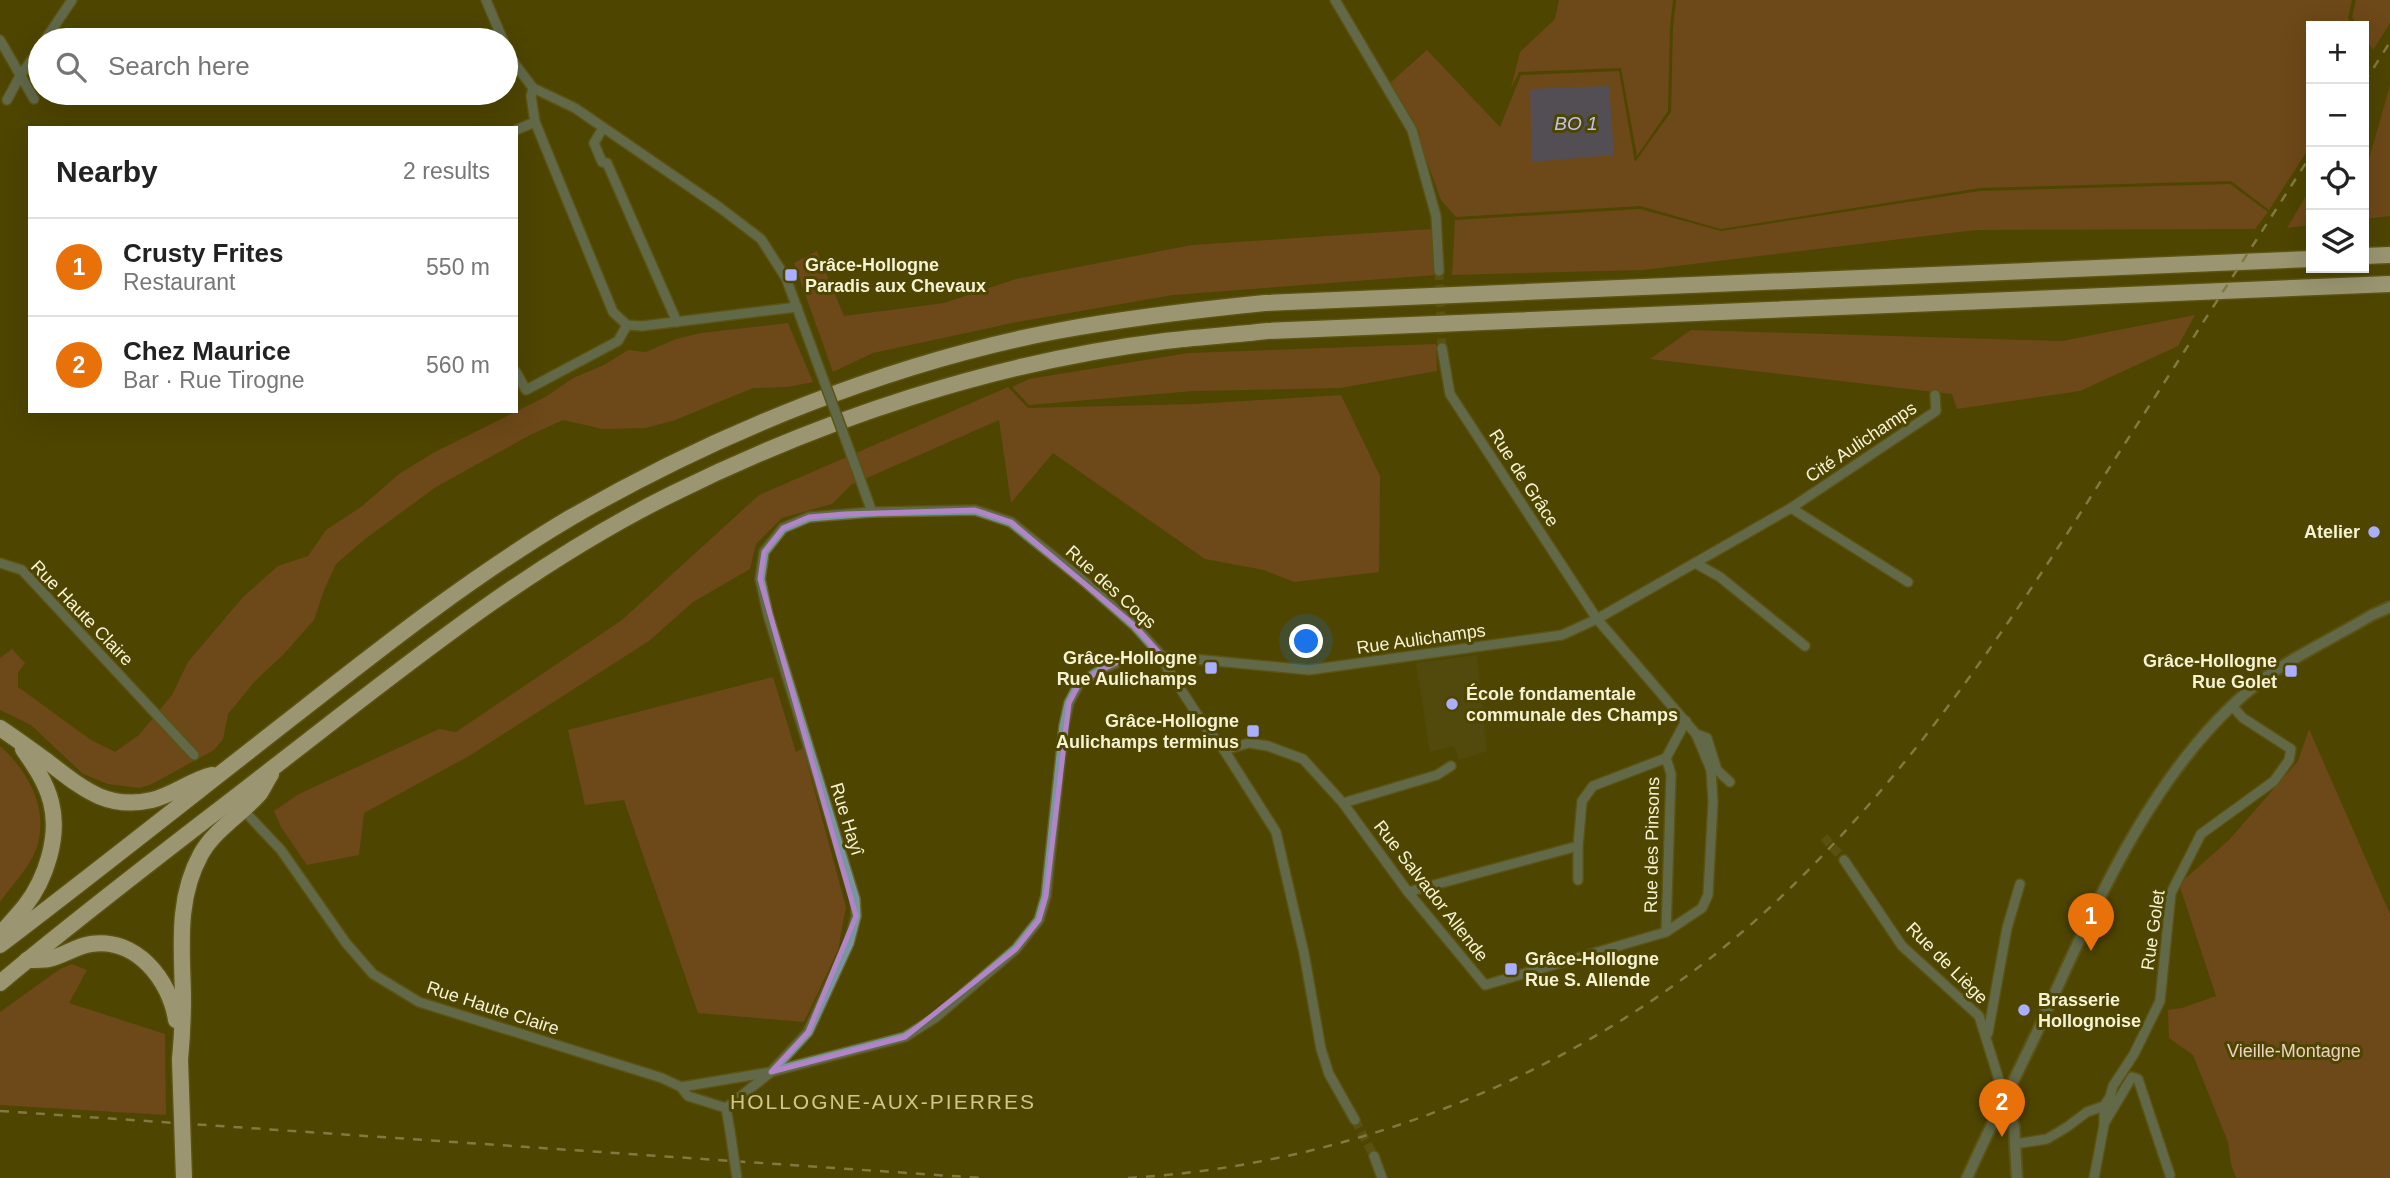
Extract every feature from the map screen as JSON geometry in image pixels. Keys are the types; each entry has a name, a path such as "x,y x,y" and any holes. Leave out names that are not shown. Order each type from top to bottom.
{"highway":[{"path":"2369,256 2390,255"},
{"path":"0,945 406,629 479,576 569,519 659,469 754,424 950,356 1054,331 1161,314 1265,303 2306,259"},
{"path":"0,983 494,599 582,543 670,494 765,451 863,414 958,383 1058,359 1163,341 1267,331 2390,284"},
{"path":"0,728 98,797 125,802 152,800 200,778 221,773"},
{"path":"0,935 26,906 41,880 52,843 52,803 40,774 20,744"},
{"path":"184,1178 180,951 182,924 192,873 201,853 211,840 260,793 276,766"},
{"path":"27,960 51,959 93,943 112,945 129,951 157,972 168,992 174,1008 181,1058"}],"street":[{"path":"53,28 72,0"},
{"path":"486,0 498,28"},
{"path":"1335,0 1412,130 1436,215 1439,271"},
{"path":"0,40 28,89"},
{"path":"7,100 28,65"},
{"path":"518,68 533,88 575,108 761,239 786,278 872,512"},
{"path":"533,88 531,96 535,122 613,312 627,325 642,326 797,307"},
{"path":"518,129 535,122"},
{"path":"603,128 594,143 602,162 607,163 677,321"},
{"path":"518,376 526,390 618,341 627,325"},
{"name":"Rue de Grâce","path":"1442,348 1450,394 1597,619"},
{"name":"Cité Aulichamps","path":"1597,619 1791,508 1936,411 1935,395"},
{"path":"1791,508 1908,582"},
{"name":"Rue des Coqs","path":"872,512 975,510 1011,522 1135,626 1162,656 1167,668 1276,832 1304,953 1321,1049 1329,1073 1355,1120"},
{"name":"Rue Hayî","path":"726,1108 771,1072 808,1032 849,943 856,916 855,899 768,615 760,579 764,552 783,528 808,517 872,512"},
{"name":"Rue Haute Claire","path":"0,563 22,570 194,755"},
{"path":"1695,563 1720,577 1805,646"},
{"path":"1967,1178 2099,899 2137,828 2191,752 2220,719 2260,682 2390,607"},
{"path":"1597,619 1696,734 1707,738 1717,771 1730,782"},
{"name":"Rue Aulichamps","path":"681,1087 771,1072 905,1037 935,1018 1016,948 1039,919 1046,896 1058,777 1069,703 1079,684 1101,670 1125,659 1162,656 1309,670 1562,635 1597,619"},
{"name":"Rue Golet","path":"2094,1178 2104,1125 2104,1106 2160,1001 2171,893 2201,834 2274,781 2289,760 2291,749 2243,718 2234,707"},
{"path":"1577,880 1582,801 1593,786 1666,758 1686,721"},
{"name":"Rue Salvador Allende","path":"1223,750 1248,743 1258,744 1303,759 1343,803 1408,892 1485,985 1666,932 1702,908 1708,895 1713,802 1711,771 1696,734"},
{"name":"Rue des Pinsons","path":"1666,758 1671,774 1666,932"},
{"path":"1343,803 1437,775 1451,766"},
{"name":"Rue Haute Claire","path":"247,814 281,850 346,943 373,974 398,991 419,1002 662,1079 681,1087 688,1096 726,1108"},
{"path":"1408,892 1578,846"},
{"name":"Rue de Liège","path":"1844,860 1902,946 1979,1016 2006,1099"},
{"path":"1987,1038 2007,928 2020,884"},
{"path":"2104,1125 2132,1077 2138,1079 2170,1175"},
{"path":"2006,1099 2014,1126 2017,1178"},
{"path":"2015,1144 2047,1139 2087,1112 2104,1106"},
{"path":"726,1108 737,1178"},
{"path":"1374,1156 1382,1178"}],"highlighted area":[{"path":"975,510 1011,522 1135,626 1162,656 1125,659 1101,670 1079,684 1069,703 1046,896 1039,920 1016,949 905,1037 771,1072 808,1032 856,916 760,579 764,552 783,528 809,517"}],"shaded area":[{"name":"École fondamentale communale des Champs","path":"1477,655 1487,751 1459,760 1454,746 1430,752 1416,663"}],"green space":[{"path":"1559,0 1673,0 1668,111 1637,156 1621,68 1519,72 1511,88 1520,52 1555,19"},
{"path":"1676,0 2352,0 2348,18 2350,21 2306,21 2306,153 2269,210 2231,181 1980,188 1721,229 1640,206 1456,217 1441,200 1415,129 1390,83 1427,50 1500,127 1521,75 1619,71 1635,162 1671,112"},
{"path":"2356,0 2390,0 2390,23 2373,50 2369,44 2369,21 2354,21 2352,17"},
{"path":"2390,86 2390,216 2369,218 2369,159"},
{"path":"2230,184 2268,212 2255,229 1976,230 1643,270 1452,275 1455,220 1640,209 1721,231 1980,191"},
{"path":"2306,196 2306,226 2287,228"},
{"path":"1431,229 1436,275 1173,295 1017,322 873,353 833,372 794,263 817,251 844,316 944,303 1016,279 1192,245"},
{"path":"2195,315 2178,346 2080,391 1957,409 1952,394 1650,359 1691,330 2062,341"},
{"path":"788,323 813,382 788,387 753,388 675,420 646,428 603,429 563,420 530,435 436,487 365,539 336,564 314,620 255,681 228,714 223,739 214,750 152,784 139,788 108,784 83,774 31,725 0,710 0,658 12,649 25,663 18,673 18,687 91,740 115,752 139,735 172,695 188,662 243,597 278,566 308,556 326,530 361,507 399,474 433,453 513,413 518,413 518,410 547,396 573,378 604,365 628,350 646,352 676,339 701,333"},
{"path":"1436,344 1437,371 1340,388 1193,391 1029,405 1012,387 1029,379 1188,353"},
{"path":"1008,387 1028,408 1196,404 1341,395 1380,476 1379,572 1294,582 1264,570 1205,559 1053,453 1011,503 999,420 851,485 832,504 782,518 756,544 750,569 693,602 649,641 469,756 364,813 359,855 307,865 281,827 274,811 299,794 439,729 456,732 622,620 759,495"},
{"path":"773,677 796,752 803,748 846,907 838,950 804,1022 698,1013 624,800 585,805 568,730"},
{"name":"Vieille-Montagne","path":"2309,729 2390,914 2390,1178 2236,1178 2228,1142 2193,1055 2169,1038 2168,1010 2216,996 2179,884 2229,840 2298,761"},
{"path":"0,746 19,767 34,791 40,832 34,854 0,902"},
{"path":"72,964 87,970 69,1003 165,1034 166,1115 0,1105 0,1012 60,969"}],"water":[{"name":"BO 1","path":"1609,86 1614,155 1532,162 1530,89"}],"tunnel":[{"path":"1439,271 1442,348"},
{"path":"1824,837 1844,860"},
{"path":"1355,1120 1374,1156"}],"railway":[{"path":"2369,75 2390,42"},
{"path":"1128,1178 1218,1169 1306,1152 1394,1127 1479,1094 1561,1055 1639,1009 1713,956 1781,897 1828,849 1873,800 1956,695 2033,586 2306,163"},
{"path":"0,1111 981,1178"}],"place":[{"name":"Grâce-Hollogne Paradis aux Chevaux","path":"791,275"},
{"name":"Atelier","path":"2374,532"},
{"name":"Grâce-Hollogne Rue Aulichamps","path":"1211,668"},
{"name":"Grâce-Hollogne Rue Golet","path":"2291,671"},
{"name":"École fondamentale communale des Champs","path":"1452,704"},
{"name":"Grâce-Hollogne Aulichamps terminus","path":"1253,731"},
{"name":"Crusty Frites","path":"2091,951"},
{"name":"Grâce-Hollogne Rue S. Allende","path":"1511,969"},
{"name":"Brasserie Hollognoise","path":"2024,1010"},
{"name":"Chez Maurice","path":"2002,1137"}],"district":[{"name":"HOLLOGNE-AUX-PIERRES","path":"883,1101"}]}
